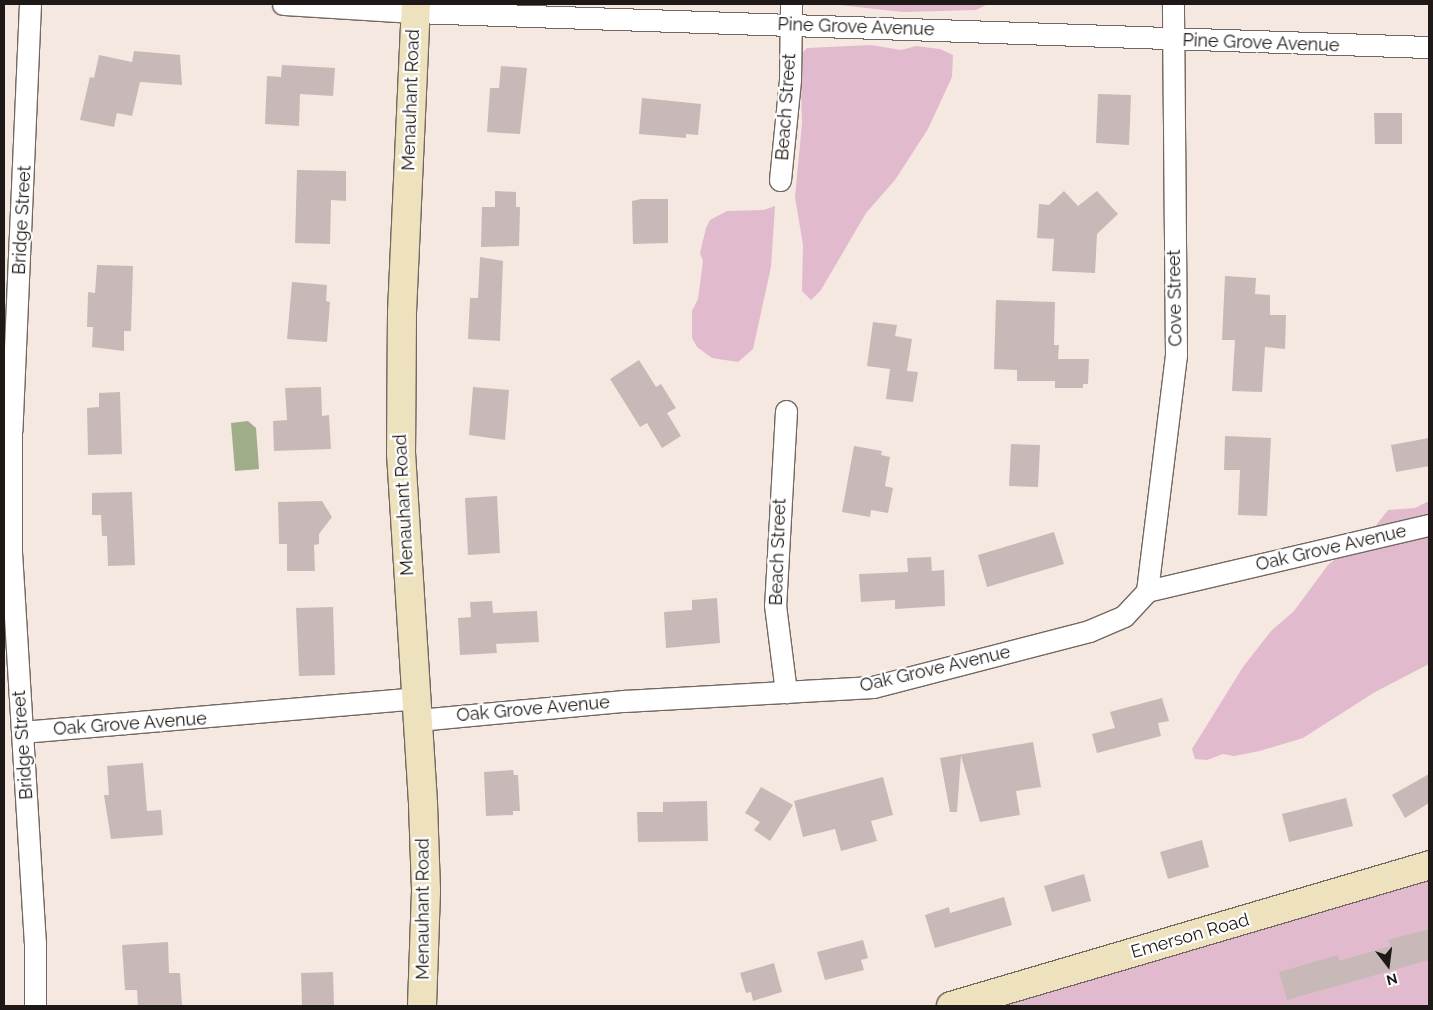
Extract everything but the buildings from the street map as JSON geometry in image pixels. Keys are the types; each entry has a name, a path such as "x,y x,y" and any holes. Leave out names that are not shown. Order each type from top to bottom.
{"main road":[{"name":"Menauhant Road","path":"415,8 402,313 401,453 426,891 422,1006"},
{"name":"Emerson Road","path":"951,1006 1429,865"}],"street":[{"name":"Bridge Street","path":"30,4 11,431 11,552 35,942 35,1006"},
{"name":"Pine Grove Avenue","path":"283,4 791,14 1170,39 1429,47"},
{"name":"Cove Street","path":"1147,591 1176,355 1170,39 1173,4"},
{"name":"Beach Street","path":"780,180 790,79 791,14"},
{"name":"Beach Street","path":"786,411 775,604 786,692"},
{"name":"Oak Grove Avenue","path":"22,732 417,709 624,701 873,686 1089,631 1124,616 1147,591 1429,525"}],"shaded area":[{"path":"830,4 988,4 976,10 903,12"},
{"path":"871,45 901,50 916,46 940,49 953,55 952,77 928,129 895,180 866,213 821,290 811,300 802,291 803,245 795,197 802,123 800,55 807,48"},
{"path":"775,206 771,267 753,349 738,362 712,358 697,347 692,338 692,311 698,299 703,261 700,253 706,228 710,220 727,211 764,210"},
{"path":"248,421 256,428 259,469 235,471 231,423"},
{"path":"1429,501 1429,664 1375,692 1303,738 1260,751 1234,756 1223,754 1207,760 1195,759 1192,749 1243,667 1271,631 1294,611 1328,565 1374,528 1388,510 1415,508"},
{"path":"1429,877 1429,1006 990,1006"}]}
